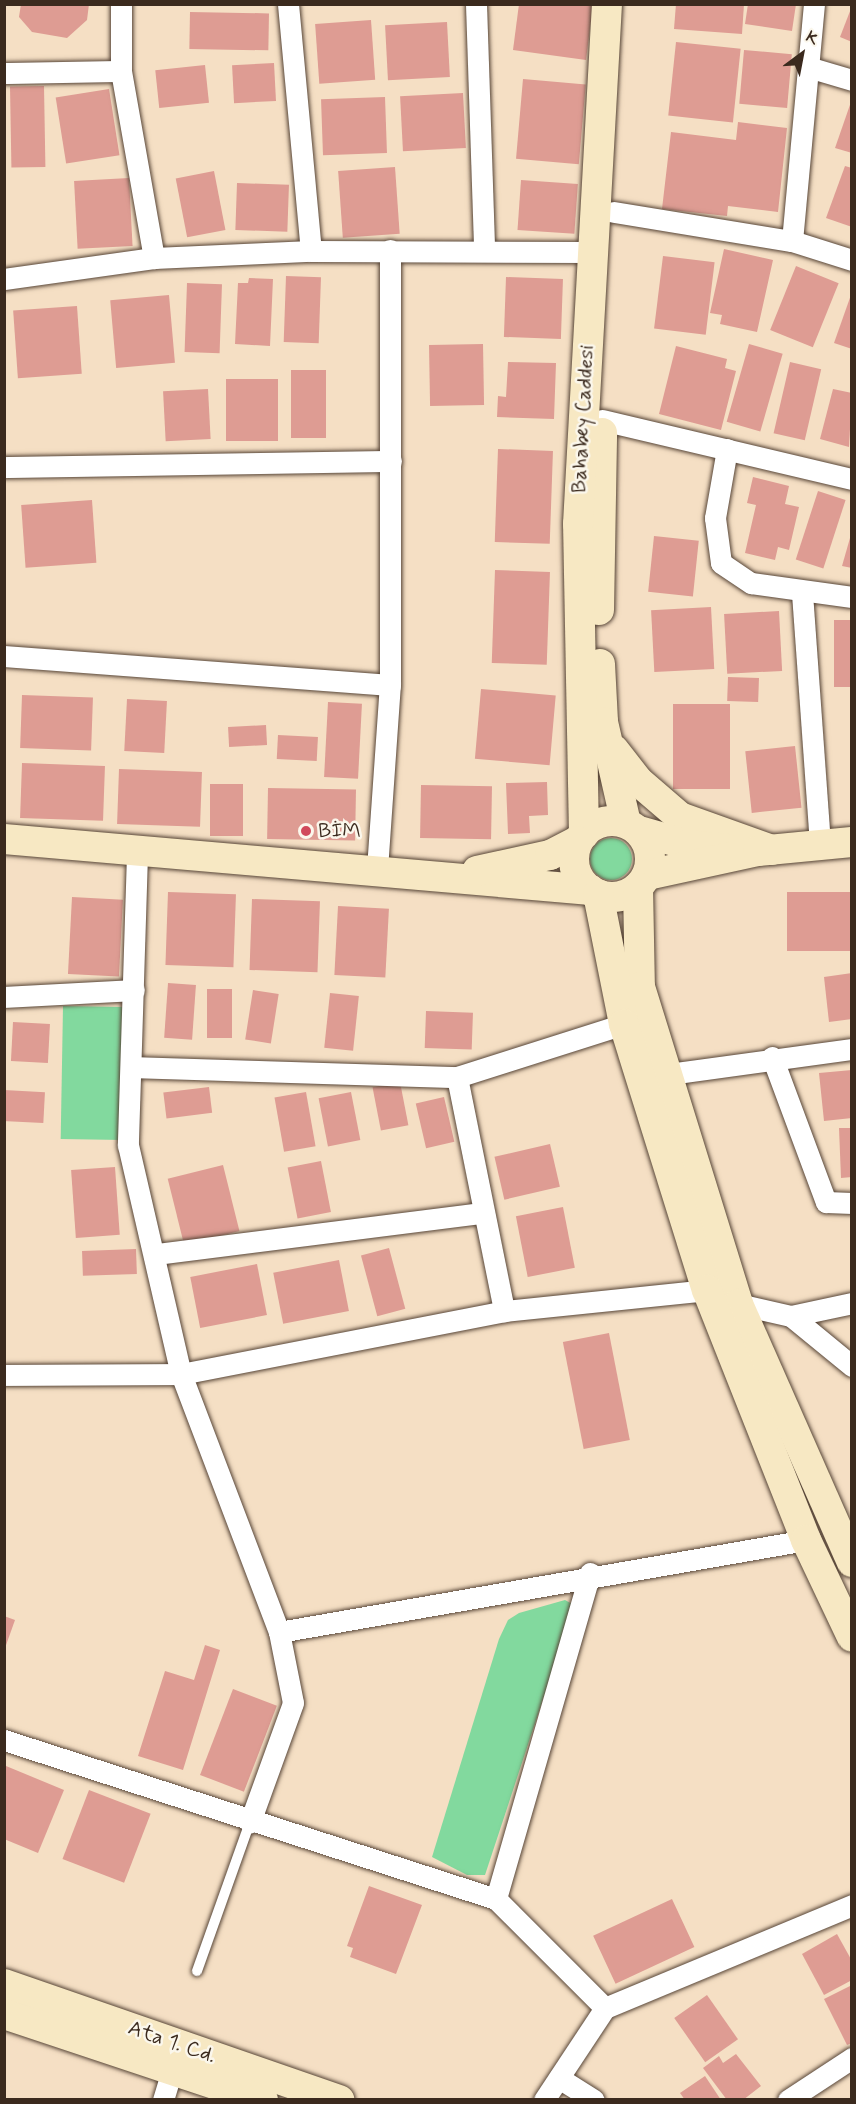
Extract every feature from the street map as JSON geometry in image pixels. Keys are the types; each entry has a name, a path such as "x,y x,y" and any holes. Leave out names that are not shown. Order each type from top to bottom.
{"street":[{"path":"122,4 121,70 154,258"},
{"path":"288,4 310,251"},
{"path":"476,4 484,249"},
{"name":"Bahabey Caddesi","path":"581,838 578,524 607,4"},
{"name":"Bahabey Caddesi","path":"628,4 602,420 598,642 603,722 632,827"},
{"path":"792,241 814,4"},
{"path":"808,68 852,80"},
{"path":"4,73 121,70"},
{"path":"614,212 792,241 852,260"},
{"path":"4,279 154,258 310,251 484,249 592,252"},
{"path":"377,869 390,685 392,461 390,250"},
{"path":"602,420 852,479"},
{"path":"727,450 715,518 721,563 751,583 802,593 852,597"},
{"path":"4,467 392,461"},
{"path":"802,593 820,845"},
{"path":"4,656 390,685"},
{"path":"603,722 616,753 656,799 680,817 765,850"},
{"path":"454,876 550,855 581,838 603,822 632,827 688,845 765,850 852,842"},
{"path":"632,827 650,852 643,881 640,987 669,1074 738,1304 852,1562"},
{"path":"581,838 577,873 595,892 624,1024 707,1290 806,1540 852,1637"},
{"path":"4,839 137,854 454,876 619,896 643,881 765,850"},
{"path":"137,854 128,1145 156,1254 181,1374 279,1632 293,1703 250,1822"},
{"path":"4,998 134,990"},
{"path":"132,1067 457,1077 624,1024"},
{"path":"669,1074 772,1057 852,1049"},
{"path":"772,1057 826,1202 852,1203"},
{"path":"457,1077 482,1213 504,1311"},
{"path":"156,1254 482,1213"},
{"path":"4,1375 181,1374 504,1311 707,1290"},
{"path":"738,1304 790,1316 852,1303"},
{"path":"790,1316 852,1366"},
{"path":"279,1632 590,1574 806,1540"},
{"path":"496,1899 590,1574"},
{"path":"4,1740 250,1822 496,1899 605,2008"},
{"path":"544,2100 605,2008 852,1905"},
{"name":"Ata 1. Cd.","path":"4,1984 175,2058 263,2100"},
{"name":"Ata 1. Cd.","path":"4,2014 339,2100"},
{"path":"163,2100 175,2058"},
{"path":"788,2100 852,2058"},
{"path":"559,2078 594,2100"}],"lane":[{"path":"197,1971 250,1822"}],"green space":[{"path":"611,838 626,844 632,859 626,874 611,880 596,874 590,859 596,844"},
{"path":"63,1006 125,1007 123,1140 61,1139"},
{"path":"565,1600 574,1605 485,1875 467,1875 432,1857 499,1639 508,1620 519,1613"}],"building":[{"path":"21,4 89,4 87,20 67,38 32,32 19,17"},
{"path":"519,4 593,4 586,60 513,50"},
{"path":"676,4 744,4 742,34 674,29"},
{"path":"748,4 796,4 792,31 745,24"},
{"path":"852,6 852,42 840,37"},
{"path":"190,12 269,13 268,50 189,49"},
{"path":"371,20 375,80 319,84 315,24"},
{"path":"447,22 450,77 388,80 385,25"},
{"path":"676,42 741,49 733,122 668,116"},
{"path":"744,50 792,54 787,108 739,104"},
{"path":"274,63 276,101 234,103 232,65"},
{"path":"205,65 209,103 159,108 155,70"},
{"path":"523,79 586,84 579,164 516,159"},
{"path":"44,86 45,167 11,168 10,87"},
{"path":"109,89 119,155 66,164 56,97"},
{"path":"463,93 466,148 403,151 400,96"},
{"path":"385,97 387,153 323,155 321,99"},
{"path":"852,99 852,153 835,148"},
{"path":"738,122 787,128 778,212 728,206 727,216 662,209 671,132 736,140"},
{"path":"845,166 852,168 852,227 826,218"},
{"path":"395,167 400,234 343,238 338,171"},
{"path":"214,171 225,230 187,237 176,178"},
{"path":"129,178 133,246 78,249 74,181"},
{"path":"521,180 578,184 574,234 518,230"},
{"path":"237,183 289,185 287,232 235,230"},
{"path":"724,249 773,260 757,332 720,324 722,315 710,313"},
{"path":"663,256 715,262 706,335 654,328"},
{"path":"796,266 839,283 813,347 770,330"},
{"path":"286,276 321,277 319,343 284,342"},
{"path":"506,277 563,279 561,339 504,337"},
{"path":"249,278 273,279 270,346 235,344 238,283 248,283"},
{"path":"187,283 222,284 220,353 185,352"},
{"path":"852,292 852,349 834,343"},
{"path":"169,295 175,363 116,368 110,300"},
{"path":"77,306 82,374 18,378 13,310"},
{"path":"483,344 484,405 430,406 429,345"},
{"path":"749,344 783,354 760,432 727,422"},
{"path":"676,346 727,359 725,368 736,371 721,430 659,414"},
{"path":"508,362 556,363 554,419 497,417 498,396 506,397"},
{"path":"790,362 821,369 805,440 774,433"},
{"path":"291,370 326,370 326,438 291,438"},
{"path":"226,379 278,379 278,441 226,441"},
{"path":"208,389 211,439 166,441 163,391"},
{"path":"833,389 852,393 849,447 820,439"},
{"path":"498,449 553,451 550,544 495,542"},
{"path":"753,477 789,486 785,504 799,507 789,550 778,547 775,560 745,553 756,505 747,503"},
{"path":"818,491 846,500 823,568 796,559"},
{"path":"92,500 96,563 26,568 21,505"},
{"path":"852,531 852,568 842,566"},
{"path":"654,536 699,541 693,596 648,592"},
{"path":"495,570 550,572 547,665 492,663"},
{"path":"711,607 714,669 654,672 651,610"},
{"path":"779,611 782,671 727,674 724,614"},
{"path":"834,620 852,620 852,687 834,687"},
{"path":"728,677 759,678 758,702 727,701"},
{"path":"481,689 556,696 550,765 475,759"},
{"path":"22,695 93,697 91,750 20,748"},
{"path":"127,699 167,701 164,753 124,751"},
{"path":"328,702 362,704 358,779 324,777"},
{"path":"673,704 730,704 730,789 673,789"},
{"path":"266,725 267,745 229,747 228,727"},
{"path":"278,735 318,737 317,761 277,759"},
{"path":"795,746 801,808 752,813 745,751"},
{"path":"22,763 105,766 103,821 20,818"},
{"path":"119,769 202,772 200,827 117,824"},
{"path":"547,782 548,815 529,816 530,833 508,834 506,783"},
{"path":"210,784 243,784 243,836 210,836"},
{"path":"421,785 492,786 491,839 420,838"},
{"path":"268,788 356,790 355,841 267,839"},
{"path":"168,892 236,894 233,967 165,965"},
{"path":"787,892 852,892 852,951 787,951"},
{"path":"72,897 123,900 119,977 68,974"},
{"path":"252,899 320,901 317,972 250,970"},
{"path":"338,906 389,909 385,978 334,975"},
{"path":"852,973 852,1019 829,1022 824,977"},
{"path":"168,983 196,985 192,1040 164,1038"},
{"path":"207,989 232,989 232,1038 207,1038"},
{"path":"253,990 279,994 271,1043 245,1039"},
{"path":"330,993 359,996 353,1051 324,1048"},
{"path":"426,1011 473,1013 472,1050 425,1048"},
{"path":"13,1022 50,1024 48,1063 11,1061"},
{"path":"852,1070 852,1118 824,1121 819,1073"},
{"path":"400,1082 408,1125 381,1131 373,1087"},
{"path":"209,1087 212,1113 167,1118 163,1093"},
{"path":"4,1090 45,1092 43,1123 4,1121"},
{"path":"306,1092 316,1146 284,1152 274,1098"},
{"path":"351,1092 360,1140 328,1146 319,1098"},
{"path":"444,1097 454,1142 426,1148 416,1104"},
{"path":"839,1128 852,1128 852,1177 841,1178"},
{"path":"550,1144 560,1187 504,1200 494,1157"},
{"path":"321,1161 331,1212 298,1219 288,1167"},
{"path":"223,1165 239,1231 184,1245 168,1179"},
{"path":"115,1167 120,1235 76,1238 71,1170"},
{"path":"563,1207 575,1268 528,1277 516,1216"},
{"path":"389,1248 405,1309 377,1316 361,1256"},
{"path":"136,1249 137,1274 83,1276 82,1251"},
{"path":"339,1260 349,1311 283,1324 273,1273"},
{"path":"257,1264 267,1315 200,1328 190,1277"},
{"path":"609,1333 630,1440 584,1449 563,1342"},
{"path":"4,1616 15,1620 5,1648 4,1648"},
{"path":"205,1645 220,1650 183,1770 138,1756 165,1671 194,1680"},
{"path":"233,1689 277,1706 244,1792 200,1775"},
{"path":"6,1766 64,1790 38,1853 4,1839"},
{"path":"89,1790 151,1814 124,1883 62,1859"},
{"path":"369,1886 422,1905 396,1974 350,1957 353,1948 347,1946"},
{"path":"672,1899 694,1947 616,1984 593,1936"},
{"path":"837,1934 852,1961 852,1980 824,1995 802,1954"},
{"path":"852,1985 852,2043 847,2045 824,1999"},
{"path":"707,1995 738,2039 705,2062 674,2018"},
{"path":"736,2054 761,2086 743,2100 727,2100 703,2068 719,2056 723,2063"},
{"path":"705,2076 721,2100 685,2100 680,2093"}],"place":[{"name":"BİM","path":"306,831"}]}
